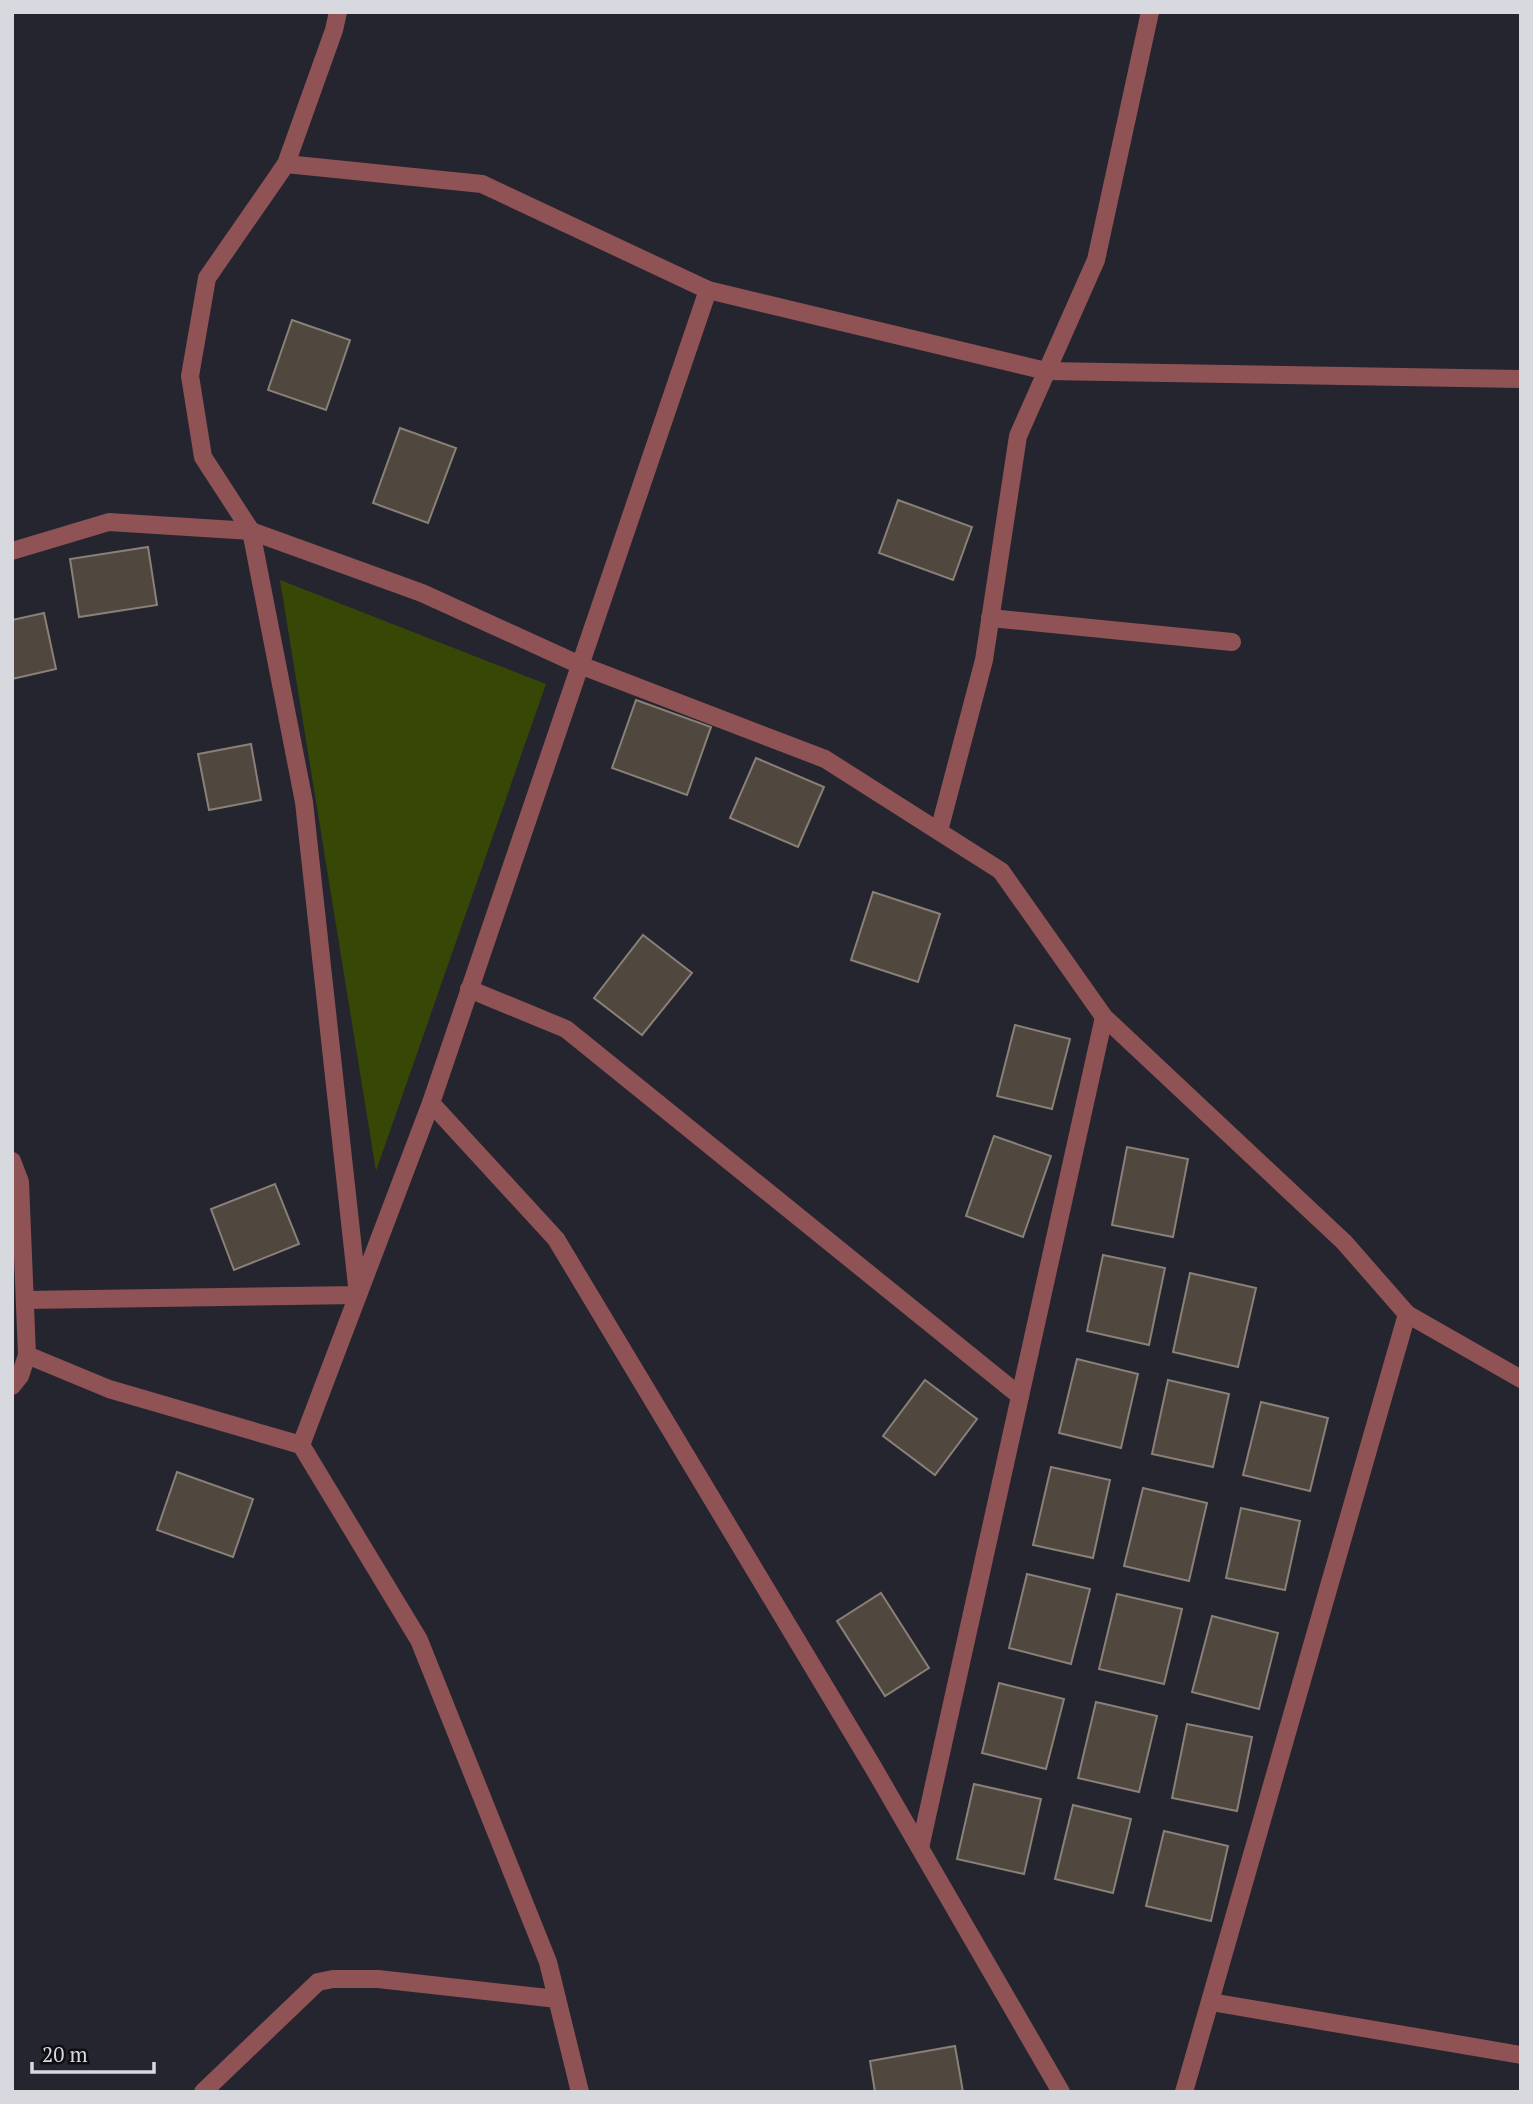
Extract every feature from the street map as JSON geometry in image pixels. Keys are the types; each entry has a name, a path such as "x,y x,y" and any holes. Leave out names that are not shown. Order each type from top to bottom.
{"street":[{"path":"338,12 286,164 207,278 190,376 203,457 251,531 304,802 358,1295"},
{"path":"939,831 984,660 1018,436 1096,260 1150,12"},
{"path":"286,164 482,184 708,290 1046,371 1521,379"},
{"path":"301,1445 431,1103 708,290"},
{"path":"12,551 109,522 251,531 422,593 580,665 825,759 1001,871 1104,1017 1344,1242 1407,1314 1521,1379"},
{"path":"990,618 1232,642"},
{"path":"469,989 566,1030 1020,1396"},
{"path":"920,1848 1104,1017"},
{"path":"431,1103 556,1239 866,1755 1061,2092"},
{"path":"12,1161 20,1182 27,1355 20,1376 12,1386"},
{"path":"25,1300 358,1295"},
{"path":"1184,2092 1407,1314"},
{"path":"27,1355 110,1389 301,1445 419,1640 548,1962 580,2092"},
{"path":"203,2092 318,1982 333,1979 379,1979 557,1999"},
{"path":"1211,2002 1521,2055"}],"green space":[{"path":"280,580 546,684 376,1171"}],"building":[{"path":"292,320 350,340 326,410 268,390"},
{"path":"400,428 456,448 428,523 373,503"},
{"path":"898,500 972,527 953,580 879,553"},
{"path":"148,547 157,605 79,617 70,559"},
{"path":"44,613 56,669 12,679 12,620"},
{"path":"636,700 711,727 687,795 612,768"},
{"path":"251,744 261,800 209,810 198,754"},
{"path":"756,758 824,787 798,847 730,818"},
{"path":"873,892 940,914 918,982 851,960"},
{"path":"643,935 692,973 642,1035 594,998"},
{"path":"1015,1025 1070,1039 1052,1109 997,1096"},
{"path":"994,1136 1051,1156 1023,1237 966,1216"},
{"path":"1127,1147 1188,1159 1173,1237 1112,1225"},
{"path":"275,1184 299,1244 234,1270 211,1209"},
{"path":"1103,1255 1165,1268 1149,1345 1087,1331"},
{"path":"1190,1273 1256,1288 1238,1367 1173,1352"},
{"path":"1077,1359 1138,1374 1121,1448 1059,1433"},
{"path":"925,1380 977,1419 935,1475 883,1436"},
{"path":"1168,1380 1229,1394 1213,1467 1152,1454"},
{"path":"1261,1402 1328,1418 1310,1491 1243,1475"},
{"path":"1051,1467 1110,1480 1093,1558 1033,1545"},
{"path":"177,1472 253,1499 233,1557 157,1530"},
{"path":"1143,1488 1207,1503 1189,1581 1124,1566"},
{"path":"1241,1508 1300,1521 1285,1590 1226,1578"},
{"path":"1027,1574 1090,1589 1071,1664 1009,1648"},
{"path":"881,1593 929,1668 885,1696 837,1621"},
{"path":"1117,1594 1182,1609 1164,1684 1099,1669"},
{"path":"1212,1616 1278,1633 1259,1709 1192,1692"},
{"path":"999,1683 1064,1699 1046,1769 982,1753"},
{"path":"1096,1702 1157,1716 1139,1792 1078,1778"},
{"path":"1187,1724 1252,1737 1237,1811 1172,1798"},
{"path":"974,1784 1041,1799 1024,1874 957,1859"},
{"path":"1073,1805 1131,1819 1113,1893 1055,1879"},
{"path":"1164,1831 1228,1846 1211,1921 1146,1906"},
{"path":"955,2046 963,2092 875,2092 870,2061"}]}
